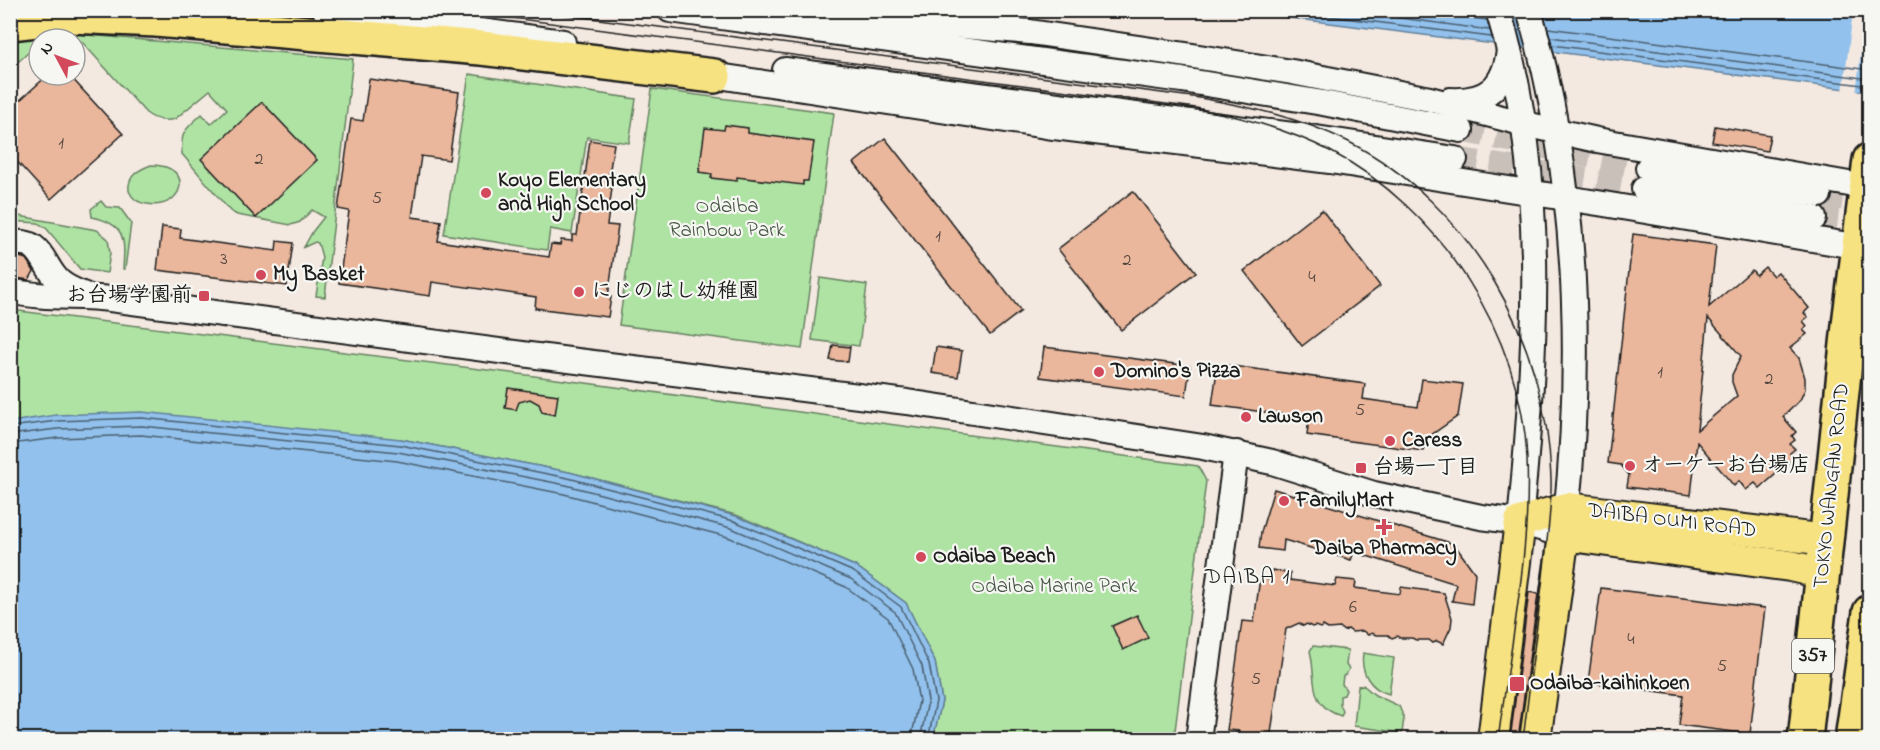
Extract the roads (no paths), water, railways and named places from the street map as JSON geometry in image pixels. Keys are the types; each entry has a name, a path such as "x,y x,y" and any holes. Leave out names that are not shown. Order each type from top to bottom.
{"highway":[{"path":"10,23 72,16 156,20 481,48 714,76"},
{"name":"TOKYO WANGAN ROAD","path":"1805,740 1850,316 1868,173"},
{"path":"1852,740 1869,612"}],"main road":[{"name":"DAIBA OUMI ROAD","path":"1520,522 1565,522 1826,540"},
{"path":"1492,740 1520,522"},
{"name":"DAIBA OUMI ROAD","path":"1565,522 1822,573"},
{"path":"1535,740 1565,522"}],"street":[{"path":"325,10 465,29 749,74 1046,126 1330,161 1860,247"},
{"path":"670,10 1182,80 1323,103 1461,130"},
{"path":"780,10 1030,33 1193,56 1292,72 1430,99 1558,132 1868,173"},
{"path":"10,291 64,298 89,297 548,358 907,402 1236,453 1374,494 1481,517 1520,522 1534,328 1532,193 1525,124 1510,78 1509,51 1498,10"},
{"path":"1529,10 1549,86 1558,132 1571,260 1574,328 1573,414 1565,522"},
{"path":"465,29 714,76 749,74 1131,115 1316,138 1455,159"},
{"path":"1430,99 1463,101 1473,99 1486,95 1510,78"},
{"path":"1646,179 1816,207"},
{"path":"10,244 22,242 34,247 58,281 67,288 89,297"},
{"path":"1198,740 1236,453"}],"water":[{"path":"1235,11 1869,11 1869,92"},
{"path":"142,412 401,439 569,472 736,516 857,567 906,603 935,662 942,701 933,739 11,739 11,422 56,415"}],"tunnel":[{"path":"1461,130 1648,168"},
{"path":"1455,159 1644,189"},
{"path":"1819,195 1870,202"},
{"path":"1814,218 1870,225"}],"tram line":[{"path":"452,10 1196,108 1231,115 1298,136 1330,151 1370,176 1406,206 1439,241 1468,280 1491,322 1510,367 1522,413 1527,459 1526,528 1498,740"},
{"path":"530,10 1219,101 1275,114 1329,133 1347,141 1391,168 1431,201 1465,239 1494,282 1518,328 1535,376 1546,427 1551,490 1523,740"}],"place":[{"name":"Koyo Elementary and High School","path":"486,193"},
{"name":"My Basket","path":"261,275"},
{"name":"にじのはし幼稚園","path":"579,292"},
{"name":"お台場学園前","path":"204,296"},
{"name":"Domino's Pizza","path":"1099,372"},
{"name":"Lawson","path":"1246,417"},
{"name":"Caress","path":"1390,441"},
{"name":"オーケーお台場店","path":"1630,466"},
{"name":"台場一丁目","path":"1361,468"},
{"name":"FamilyMart","path":"1284,501"},
{"name":"Daiba Pharmacy","path":"1384,527"},
{"name":"Odaiba Beach","path":"921,557"},
{"name":"Odaiba-kaihinkoen","path":"1517,684"}],"district":[{"name":"DAIBA 1","path":"1248,578"}],"park label":[{"name":"Odaiba Rainbow Park","path":"727,219"},
{"name":"Odaiba Marine Park","path":"1054,587"}]}
